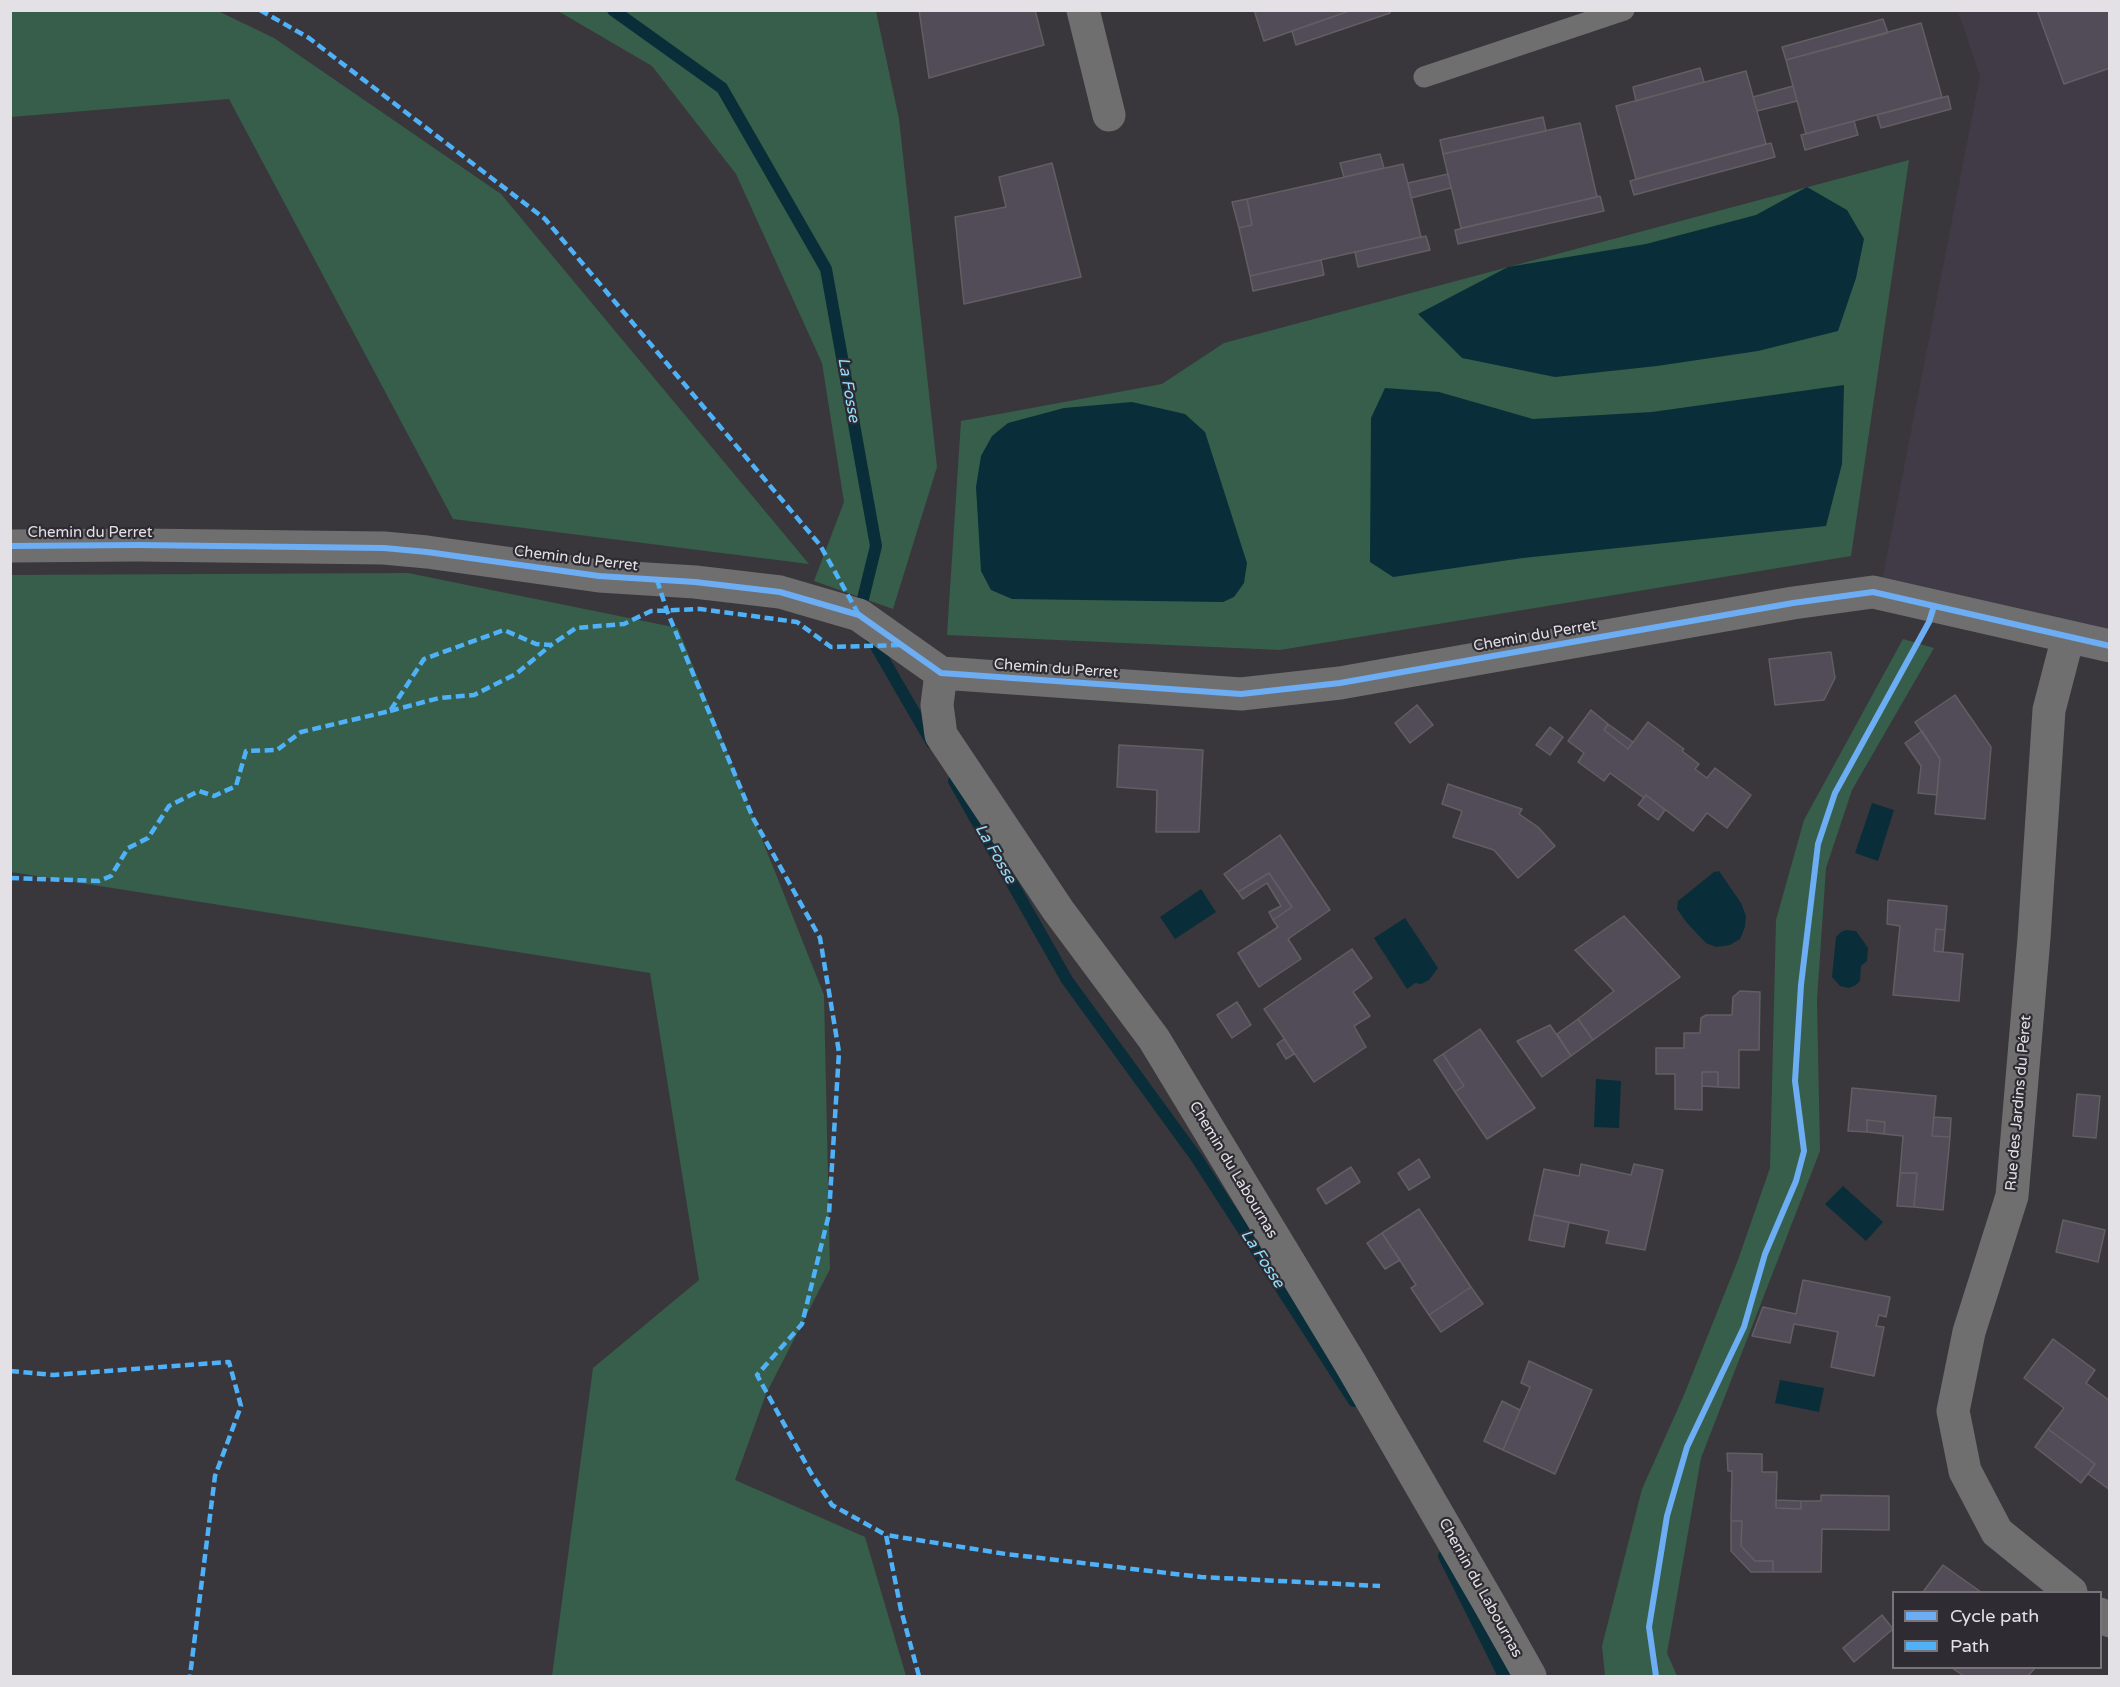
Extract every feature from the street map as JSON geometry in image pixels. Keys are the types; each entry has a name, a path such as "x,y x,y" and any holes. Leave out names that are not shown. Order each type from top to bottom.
{"street":[{"path":"1083,10 1108,115"},
{"name":"Chemin du Perret","path":"10,546 384,548 599,576 695,582 780,592 859,615 941,673 1241,694 1340,683 1781,605 1873,592 2109,646"},
{"name":"Rue des Jardins du Péret","path":"2068,637 2049,710 2034,938 2012,1196 1969,1332 1953,1411 1965,1471 1996,1532 2069,1591"},
{"name":"Chemin du Labournas","path":"941,673 937,705 941,735 1058,910 1154,1039 1356,1373 1530,1677"}],"lane":[{"path":"1424,77 1624,10"}],"shaded area":[{"path":"1958,11 2109,11 2109,630 1882,581 1980,76"}],"green space":[{"path":"11,10 221,11 274,38 501,194 809,564 453,519 229,99 11,117"},
{"path":"558,11 876,11 899,119 937,467 893,609 814,581 844,502 822,363 736,174 652,66"},
{"path":"1909,160 1851,556 1280,650 947,635 961,421 1162,384 1224,343"},
{"path":"408,573 678,628 824,995 830,1269 766,1394 735,1480 865,1537 906,1676 552,1676 593,1368 699,1280 650,973 11,872 11,575"},
{"path":"1903,639 1934,648 1852,790 1826,868 1817,1000 1820,1151 1701,1458 1667,1653 1677,1676 1605,1676 1602,1646 1642,1489 1684,1395 1738,1260 1770,1168 1776,920 1804,820"}],"water":[{"path":"1807,187 1847,210 1864,239 1856,278 1838,331 1758,351 1657,366 1555,377 1462,358 1418,314 1508,267 1646,244 1756,215"},
{"path":"1844,385 1842,464 1826,526 1523,558 1393,577 1370,562 1371,418 1385,388 1439,392 1533,419 1652,412"},
{"path":"1132,402 1185,414 1205,432 1247,563 1244,583 1234,597 1223,602 1012,599 991,590 981,571 976,487 981,456 992,436 1008,423 1064,408"},
{"path":"1872,803 1894,810 1878,861 1855,853"},
{"path":"1719,871 1741,903 1746,916 1745,927 1740,939 1730,945 1716,947 1706,943 1677,909 1678,901 1714,872"},
{"path":"1201,889 1216,912 1175,939 1160,917"},
{"path":"1405,918 1438,968 1429,980 1421,984 1415,983 1407,989 1374,938"},
{"path":"1846,930 1856,931 1868,948 1867,961 1861,966 1860,981 1849,988 1840,986 1832,977 1836,937"},
{"path":"1596,1079 1621,1081 1619,1128 1594,1127"},
{"path":"1843,1186 1883,1222 1866,1241 1825,1204"},
{"path":"1780,1380 1824,1388 1819,1412 1775,1403"}],"building":[{"path":"919,10 1035,10 1044,45 929,78"},
{"path":"1254,10 1352,10 1264,41"},
{"path":"1352,10 1390,10 1390,13 1296,45 1292,31"},
{"path":"2037,10 2110,10 2110,68 2064,84"},
{"path":"1883,19 1888,33 1786,60 1782,47"},
{"path":"1921,23 1942,97 1806,134 1786,60"},
{"path":"1700,68 1704,82 1636,101 1633,87"},
{"path":"1746,71 1766,144 1636,179 1616,106"},
{"path":"1793,86 1797,101 1757,111 1753,97"},
{"path":"1948,96 1951,109 1881,128 1877,115"},
{"path":"1543,117 1546,131 1443,154 1440,140"},
{"path":"1854,121 1858,135 1805,150 1801,135"},
{"path":"1580,123 1597,197 1461,228 1443,154"},
{"path":"1771,143 1775,157 1634,195 1630,181"},
{"path":"1380,154 1384,168 1344,177 1340,163"},
{"path":"1052,163 1081,277 964,304 955,217 1006,207 999,177"},
{"path":"1403,164 1421,237 1250,276 1239,228 1252,225 1247,199"},
{"path":"1448,174 1451,188 1411,198 1408,183"},
{"path":"1600,196 1604,211 1458,244 1455,230"},
{"path":"1247,199 1252,225 1239,228 1232,202"},
{"path":"1426,236 1430,250 1358,267 1355,252"},
{"path":"1321,260 1324,275 1253,291 1250,276"},
{"path":"1831,652 1835,678 1824,700 1775,705 1769,659"},
{"path":"1955,695 1991,747 1985,819 1935,814 1940,759 1915,722"},
{"path":"1417,705 1433,725 1410,743 1395,723"},
{"path":"1591,710 1608,724 1604,730 1628,749 1648,722 1684,749 1682,751 1699,764 1695,769 1707,778 1715,768 1751,795 1727,828 1707,813 1693,831 1646,795 1644,798 1610,773 1604,781 1578,762 1584,753 1568,741"},
{"path":"1608,724 1633,742 1628,749 1604,730"},
{"path":"1550,727 1563,737 1550,755 1536,745"},
{"path":"1922,731 1940,759 1937,795 1918,793 1921,766 1905,743"},
{"path":"1119,745 1203,750 1199,832 1156,832 1157,790 1117,787"},
{"path":"1448,784 1522,809 1519,814 1538,827 1555,846 1518,878 1494,850 1453,837 1462,811 1442,804"},
{"path":"1646,795 1665,810 1658,820 1638,805"},
{"path":"1280,835 1330,910 1288,939 1301,959 1259,987 1238,953 1278,927 1273,920 1292,907 1269,873 1238,892 1224,874"},
{"path":"1269,873 1292,907 1273,920 1269,912 1281,906 1267,883 1243,899 1238,892"},
{"path":"1888,900 1947,906 1945,930 1936,929 1934,951 1963,954 1959,1001 1893,995 1900,926 1887,924"},
{"path":"1624,916 1680,977 1593,1040 1578,1019 1614,991 1575,950"},
{"path":"1936,929 1945,930 1943,952 1934,951"},
{"path":"1352,949 1372,978 1353,992 1370,1016 1354,1026 1366,1047 1314,1082 1264,1009"},
{"path":"1740,991 1760,992 1759,1050 1739,1050 1739,1088 1718,1087 1718,1072 1702,1072 1702,1110 1675,1109 1675,1074 1656,1074 1656,1048 1684,1048 1684,1033 1700,1033 1701,1018 1706,1015 1732,1015 1733,997"},
{"path":"1237,1002 1251,1025 1232,1038 1217,1015"},
{"path":"1578,1019 1593,1040 1571,1056 1557,1034"},
{"path":"1550,1025 1571,1056 1542,1077 1517,1041"},
{"path":"1480,1029 1535,1108 1487,1139 1455,1092 1464,1086 1443,1054"},
{"path":"1284,1039 1294,1054 1286,1059 1277,1044"},
{"path":"1443,1054 1464,1086 1455,1092 1434,1060"},
{"path":"1702,1072 1718,1072 1718,1087 1702,1086"},
{"path":"1852,1088 1936,1096 1932,1136 1950,1137 1943,1210 1914,1207 1917,1173 1900,1173 1903,1136 1884,1134 1885,1122 1867,1120 1867,1132 1848,1131"},
{"path":"2077,1094 2100,1096 2096,1138 2073,1136"},
{"path":"1934,1117 1951,1118 1950,1137 1932,1136"},
{"path":"1867,1120 1885,1122 1884,1134 1867,1132"},
{"path":"1419,1159 1430,1177 1409,1190 1398,1173"},
{"path":"1581,1164 1631,1175 1634,1164 1663,1170 1645,1250 1606,1243 1609,1231 1534,1215 1544,1169 1579,1176"},
{"path":"1351,1167 1360,1182 1326,1204 1317,1189"},
{"path":"1900,1173 1917,1173 1914,1207 1897,1206"},
{"path":"1419,1209 1471,1287 1429,1315 1411,1288 1416,1285 1382,1233"},
{"path":"1534,1215 1569,1222 1564,1247 1529,1240"},
{"path":"2063,1220 2105,1230 2098,1262 2056,1252"},
{"path":"1382,1233 1400,1260 1385,1269 1367,1243"},
{"path":"1803,1280 1890,1297 1886,1317 1879,1315 1876,1326 1884,1327 1874,1376 1831,1367 1838,1332 1794,1324 1790,1343 1752,1336 1763,1307 1796,1314"},
{"path":"1471,1287 1483,1304 1441,1332 1429,1315"},
{"path":"2053,1339 2095,1370 2086,1383 2110,1401 2110,1490 2088,1474 2095,1464 2048,1429 2064,1408 2024,1378"},
{"path":"1529,1361 1592,1390 1555,1474 1503,1450 1530,1387 1521,1383"},
{"path":"1502,1401 1520,1410 1503,1450 1484,1441"},
{"path":"2048,1429 2095,1464 2081,1483 2035,1447"},
{"path":"1727,1453 1762,1454 1762,1472 1777,1472 1776,1508 1801,1509 1801,1501 1821,1501 1821,1495 1889,1496 1889,1530 1822,1529 1821,1572 1773,1572 1773,1561 1755,1561 1741,1546 1742,1521 1731,1521 1732,1471 1728,1471"},
{"path":"1776,1500 1801,1501 1801,1509 1776,1508"},
{"path":"1731,1521 1742,1521 1741,1546 1755,1561 1773,1561 1773,1572 1751,1572 1731,1551"},
{"path":"1943,1565 1980,1591 1924,1591"},
{"path":"1882,1615 1892,1628 1854,1662 1843,1648"},
{"path":"1954,1669 2034,1669 2028,1676 1964,1676"}],"waterway":[{"name":"La Fosse","path":"613,10 722,88 826,269 876,546 859,615"},
{"name":"La Fosse","path":"870,636 932,743"},
{"name":"La Fosse","path":"954,781 1067,980 1196,1157 1354,1401"},
{"name":"La Fosse","path":"1444,1556 1504,1676"}],"marked path":[{"path":"260,10 309,38 545,219 820,545 859,615"},
{"path":"657,580 667,611 753,818 820,938 839,1052 829,1214 802,1324 757,1375 811,1473 832,1505 886,1535"},
{"path":"10,878 99,881 111,876 128,848 148,838 169,806 199,791 214,796 236,786 246,751 277,750 301,732 390,711 424,659 504,630 536,644 551,645 576,628 624,624 651,611 700,609 797,622 831,647 902,645"},
{"path":"390,711 439,698 474,695 516,674 551,645"},
{"path":"10,1371 54,1375 229,1362 241,1406 215,1476 190,1676"},
{"path":"919,1676 901,1610 886,1535 1006,1554 1201,1577 1380,1586"}],"cycle path":[{"path":"10,546 384,548 599,576 695,582 780,592 859,615 941,673 1241,694 1340,683 1793,603 1873,592 2110,646"},
{"path":"1656,1676 1649,1627 1667,1516 1687,1447 1744,1327 1765,1254 1796,1181 1804,1151 1795,1081 1801,985 1818,844 1835,793 1929,622 1934,606"}]}
